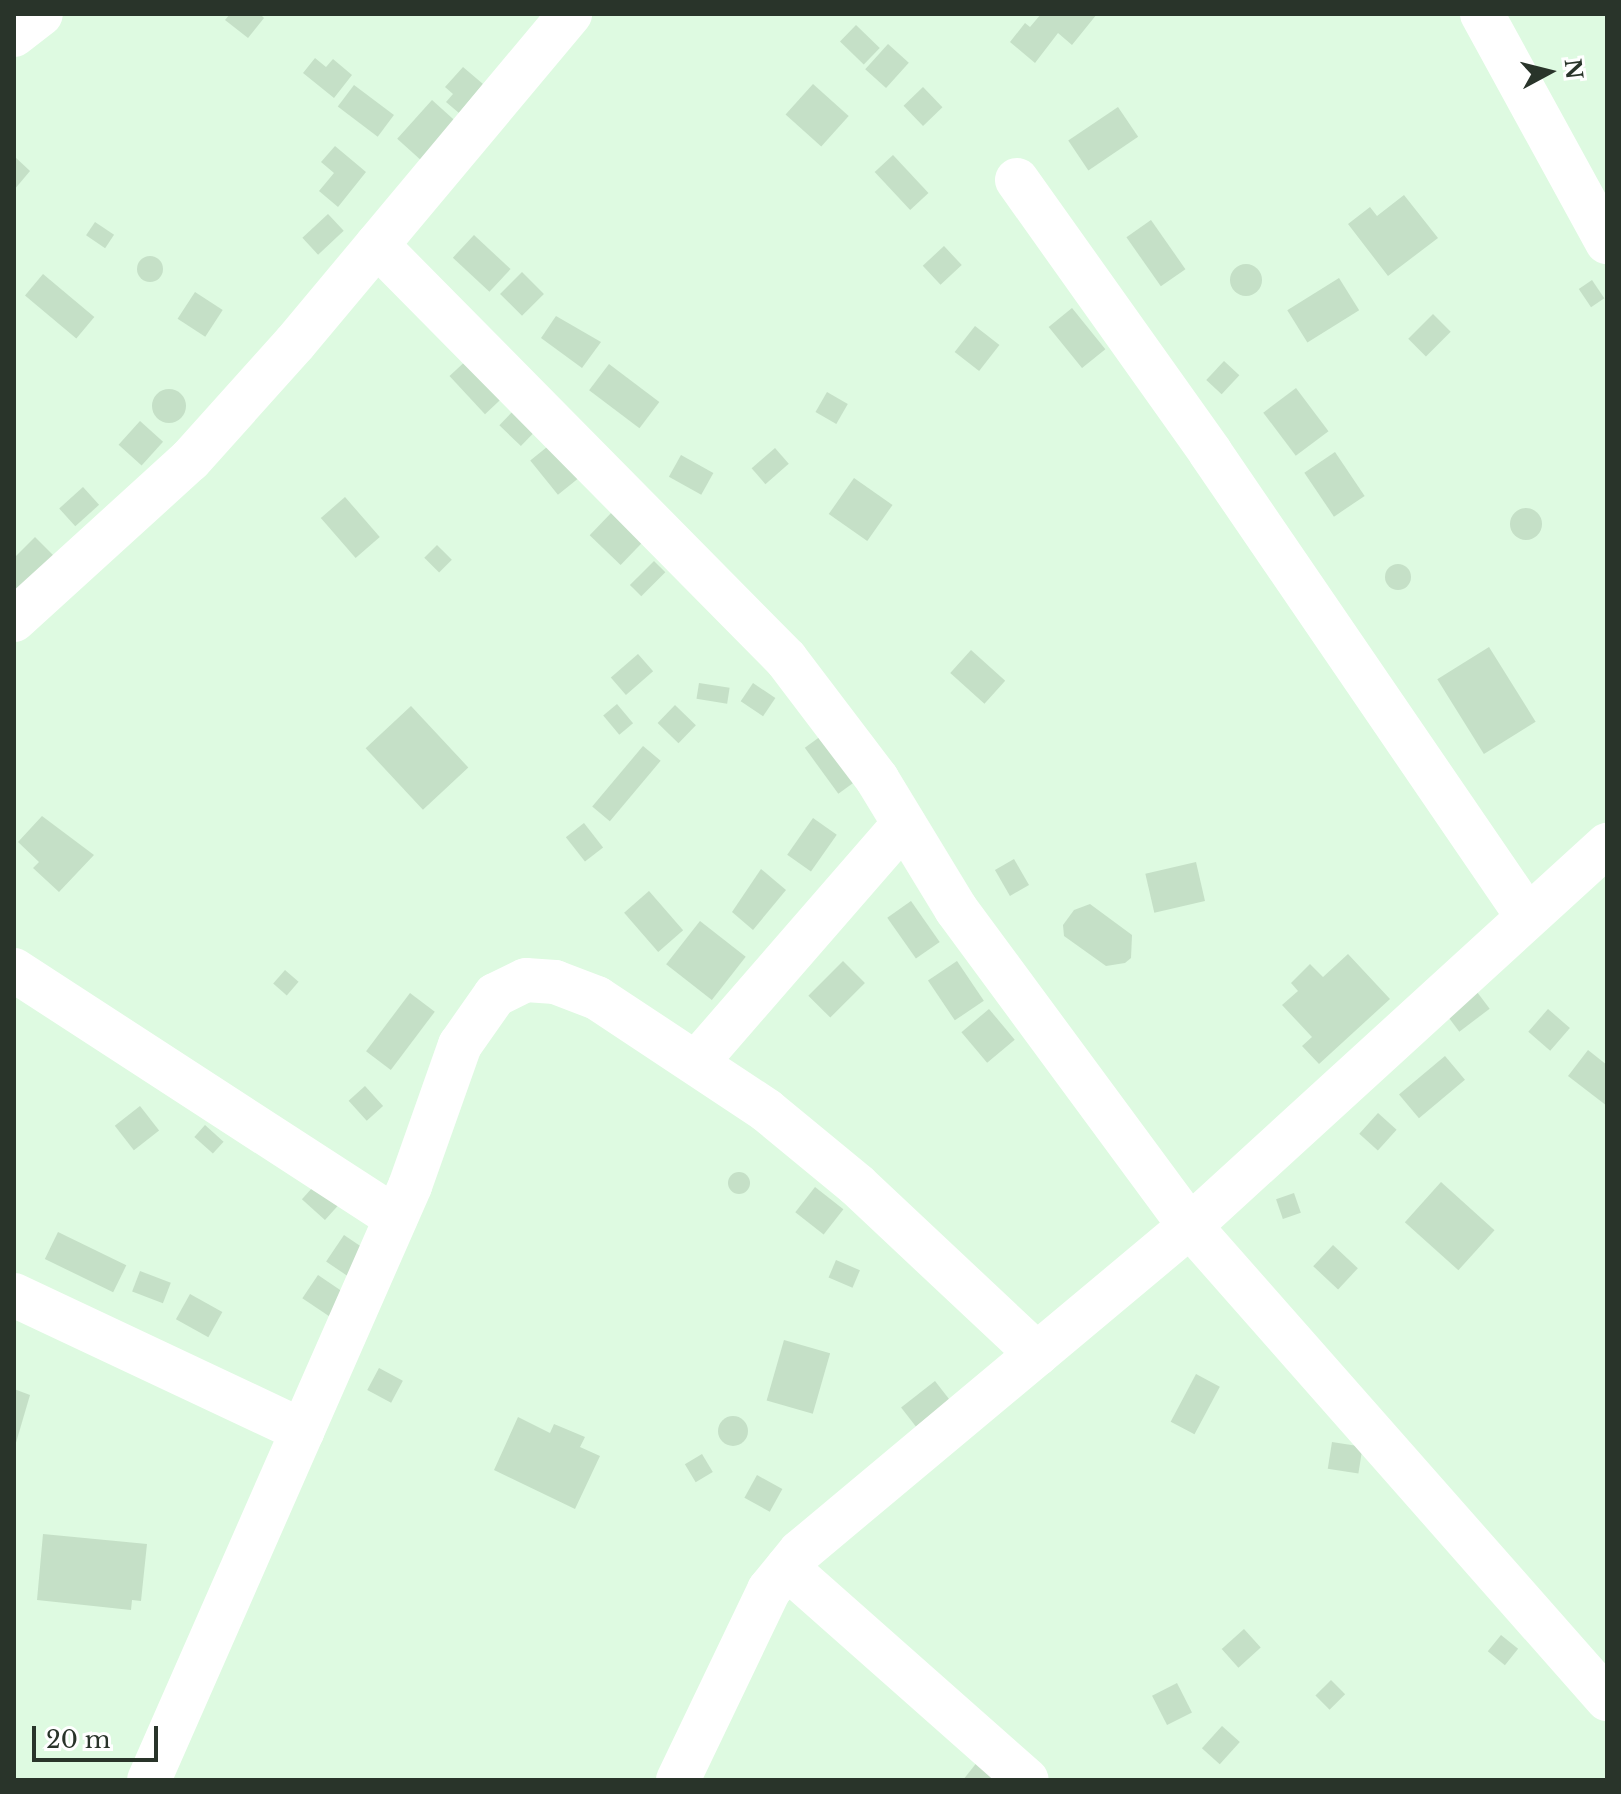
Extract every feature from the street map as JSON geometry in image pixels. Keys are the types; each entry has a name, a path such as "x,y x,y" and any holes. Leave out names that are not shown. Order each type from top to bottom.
{"street":[{"path":"14,35 41,14"},
{"path":"14,620 190,460 377,245 570,14"},
{"path":"1482,14 1607,242"},
{"path":"1017,180 1210,452 1527,916"},
{"path":"377,245 786,659 852,744 956,909 1190,1226 1607,1699"},
{"path":"696,1063 904,824"},
{"path":"678,1780 757,1614 787,1568 833,1522 1190,1226 1607,845"},
{"path":"14,970 396,1218"},
{"path":"149,1780 396,1218 460,1045 495,995 526,980 555,982 597,998 766,1110 857,1185 1037,1354"},
{"path":"14,1295 303,1431"},
{"path":"787,1568 1027,1780"}],"building":[{"path":"230,14 260,14 264,18 248,38 225,20"},
{"path":"1041,14 1097,14 1072,45 1058,33 1035,63 1010,42 1025,23 1030,27"},
{"path":"856,25 880,48 864,64 840,42"},
{"path":"888,44 909,63 886,88 865,69"},
{"path":"315,58 326,67 333,59 352,75 334,98 303,73"},
{"path":"463,67 483,84 459,113 446,102 453,94 445,87"},
{"path":"813,84 849,116 821,147 786,114"},
{"path":"354,85 394,115 378,137 338,107"},
{"path":"923,87 942,107 923,126 904,106"},
{"path":"432,100 455,121 420,159 397,139"},
{"path":"1118,107 1138,137 1088,170 1068,141"},
{"path":"335,146 366,172 338,207 319,191 334,173 321,162"},
{"path":"893,155 928,193 910,210 875,172"},
{"path":"14,156 30,171 14,190"},
{"path":"1404,195 1438,238 1388,276 1348,224 1370,207 1377,216"},
{"path":"328,214 344,231 318,255 302,238"},
{"path":"1151,220 1185,269 1161,286 1126,237"},
{"path":"95,222 114,235 105,248 86,235"},
{"path":"474,235 511,269 489,292 453,258"},
{"path":"944,246 962,265 941,285 923,266"},
{"path":"150,256 159,260 163,269 159,278 150,282 141,278 137,269 141,260"},
{"path":"1246,264 1258,268 1262,280 1258,292 1246,296 1234,292 1230,280 1234,268"},
{"path":"522,272 544,294 522,316 500,294"},
{"path":"43,274 94,317 76,339 25,295"},
{"path":"1339,278 1359,310 1307,343 1287,310"},
{"path":"1592,280 1604,298 1591,307 1579,289"},
{"path":"195,292 223,310 205,337 178,319"},
{"path":"1072,308 1105,349 1082,368 1049,327"},
{"path":"1433,314 1451,332 1426,356 1408,339"},
{"path":"556,316 601,342 582,368 541,338"},
{"path":"975,326 999,345 979,371 955,352"},
{"path":"470,357 505,395 485,414 450,376"},
{"path":"1224,361 1239,375 1222,394 1206,380"},
{"path":"609,364 659,402 639,428 589,390"},
{"path":"1296,388 1328,431 1296,456 1263,413"},
{"path":"169,389 181,394 186,406 181,418 169,423 157,418 152,406 157,394"},
{"path":"827,392 848,404 836,424 816,412"},
{"path":"516,408 538,429 521,446 499,425"},
{"path":"140,421 163,442 142,466 119,445"},
{"path":"552,443 580,477 558,495 530,461"},
{"path":"775,448 789,464 765,484 752,468"},
{"path":"1335,452 1365,496 1334,517 1304,473"},
{"path":"681,455 713,473 701,495 669,477"},
{"path":"854,478 893,505 867,541 829,514"},
{"path":"83,487 99,505 75,526 59,508"},
{"path":"345,497 380,537 356,558 321,518"},
{"path":"1526,508 1537,513 1542,524 1537,535 1526,540 1515,535 1510,524 1515,513"},
{"path":"614,510 645,540 621,565 590,535"},
{"path":"35,537 58,560 22,595 14,587 14,558"},
{"path":"437,545 452,560 439,573 424,558"},
{"path":"654,561 665,572 641,596 630,585"},
{"path":"1398,564 1407,568 1411,577 1407,586 1398,590 1389,586 1385,577 1389,568"},
{"path":"1489,647 1536,722 1484,754 1437,679"},
{"path":"971,650 1005,681 984,704 950,673"},
{"path":"638,654 653,671 626,695 611,678"},
{"path":"699,683 730,688 727,704 696,699"},
{"path":"753,683 775,698 763,716 741,701"},
{"path":"617,704 633,723 619,735 603,716"},
{"path":"675,705 696,725 678,743 658,723"},
{"path":"411,706 468,767 423,810 366,748"},
{"path":"821,736 855,782 838,794 805,748"},
{"path":"643,746 661,761 610,821 592,807"},
{"path":"42,816 94,855 59,892 33,868 39,862 18,842"},
{"path":"813,818 837,835 811,871 787,855"},
{"path":"584,823 603,847 585,862 566,837"},
{"path":"1014,859 1029,885 1010,896 995,870"},
{"path":"1196,862 1205,901 1154,913 1145,874"},
{"path":"761,869 786,890 753,930 732,912"},
{"path":"649,891 683,930 658,952 624,913"},
{"path":"911,901 940,942 916,959 887,918"},
{"path":"1090,904 1132,935 1131,958 1125,963 1106,966 1064,936 1063,925 1074,910"},
{"path":"700,921 746,957 712,1000 666,964"},
{"path":"1348,954 1390,999 1319,1064 1302,1046 1312,1037 1282,1005 1298,991 1291,983 1310,964 1323,977"},
{"path":"843,961 865,983 830,1018 808,996"},
{"path":"957,961 984,1001 955,1020 928,981"},
{"path":"285,970 299,982 287,995 273,984"},
{"path":"1474,988 1490,1009 1459,1032 1444,1011"},
{"path":"410,993 435,1012 391,1070 366,1051"},
{"path":"989,1009 1015,1040 987,1063 961,1032"},
{"path":"1548,1009 1570,1028 1550,1051 1528,1032"},
{"path":"1588,1050 1607,1065 1607,1106 1568,1076"},
{"path":"1445,1056 1465,1080 1419,1118 1399,1095"},
{"path":"365,1086 383,1106 367,1121 349,1101"},
{"path":"140,1106 159,1130 134,1150 115,1126"},
{"path":"1378,1113 1397,1130 1378,1151 1359,1134"},
{"path":"205,1125 224,1142 213,1154 194,1137"},
{"path":"739,1172 747,1175 750,1183 747,1191 739,1194 731,1191 728,1183 731,1175"},
{"path":"322,1177 345,1198 325,1220 302,1199"},
{"path":"1441,1182 1495,1230 1458,1270 1405,1222"},
{"path":"815,1187 843,1209 824,1234 795,1212"},
{"path":"1294,1193 1301,1213 1283,1219 1276,1199"},
{"path":"58,1232 126,1265 113,1292 45,1259"},
{"path":"344,1235 368,1251 350,1278 326,1262"},
{"path":"1333,1245 1358,1268 1338,1289 1313,1266"},
{"path":"836,1260 860,1270 853,1288 829,1277"},
{"path":"140,1271 171,1283 163,1303 132,1292"},
{"path":"318,1275 348,1295 332,1318 302,1298"},
{"path":"190,1294 222,1312 208,1337 176,1319"},
{"path":"784,1340 830,1353 813,1414 767,1401"},
{"path":"379,1368 403,1381 391,1403 367,1390"},
{"path":"1196,1374 1220,1387 1194,1434 1171,1422"},
{"path":"935,1381 950,1400 916,1426 901,1407"},
{"path":"14,1389 30,1395 15,1446 14,1446"},
{"path":"733,1416 744,1420 748,1431 744,1442 733,1446 722,1442 718,1431 722,1420"},
{"path":"518,1417 550,1433 554,1424 585,1437 580,1447 600,1456 575,1509 494,1470"},
{"path":"1332,1442 1363,1447 1358,1474 1328,1469"},
{"path":"702,1454 713,1472 696,1482 685,1464"},
{"path":"757,1475 782,1489 770,1512 744,1498"},
{"path":"43,1534 147,1544 141,1601 132,1600 131,1610 37,1600"},
{"path":"1244,1629 1261,1648 1238,1668 1222,1649"},
{"path":"1501,1635 1518,1649 1505,1665 1488,1651"},
{"path":"1331,1680 1345,1694 1330,1710 1315,1696"},
{"path":"1177,1683 1192,1712 1167,1725 1152,1696"},
{"path":"1222,1726 1240,1742 1220,1764 1202,1748"},
{"path":"978,1761 1002,1780 963,1780"}]}
